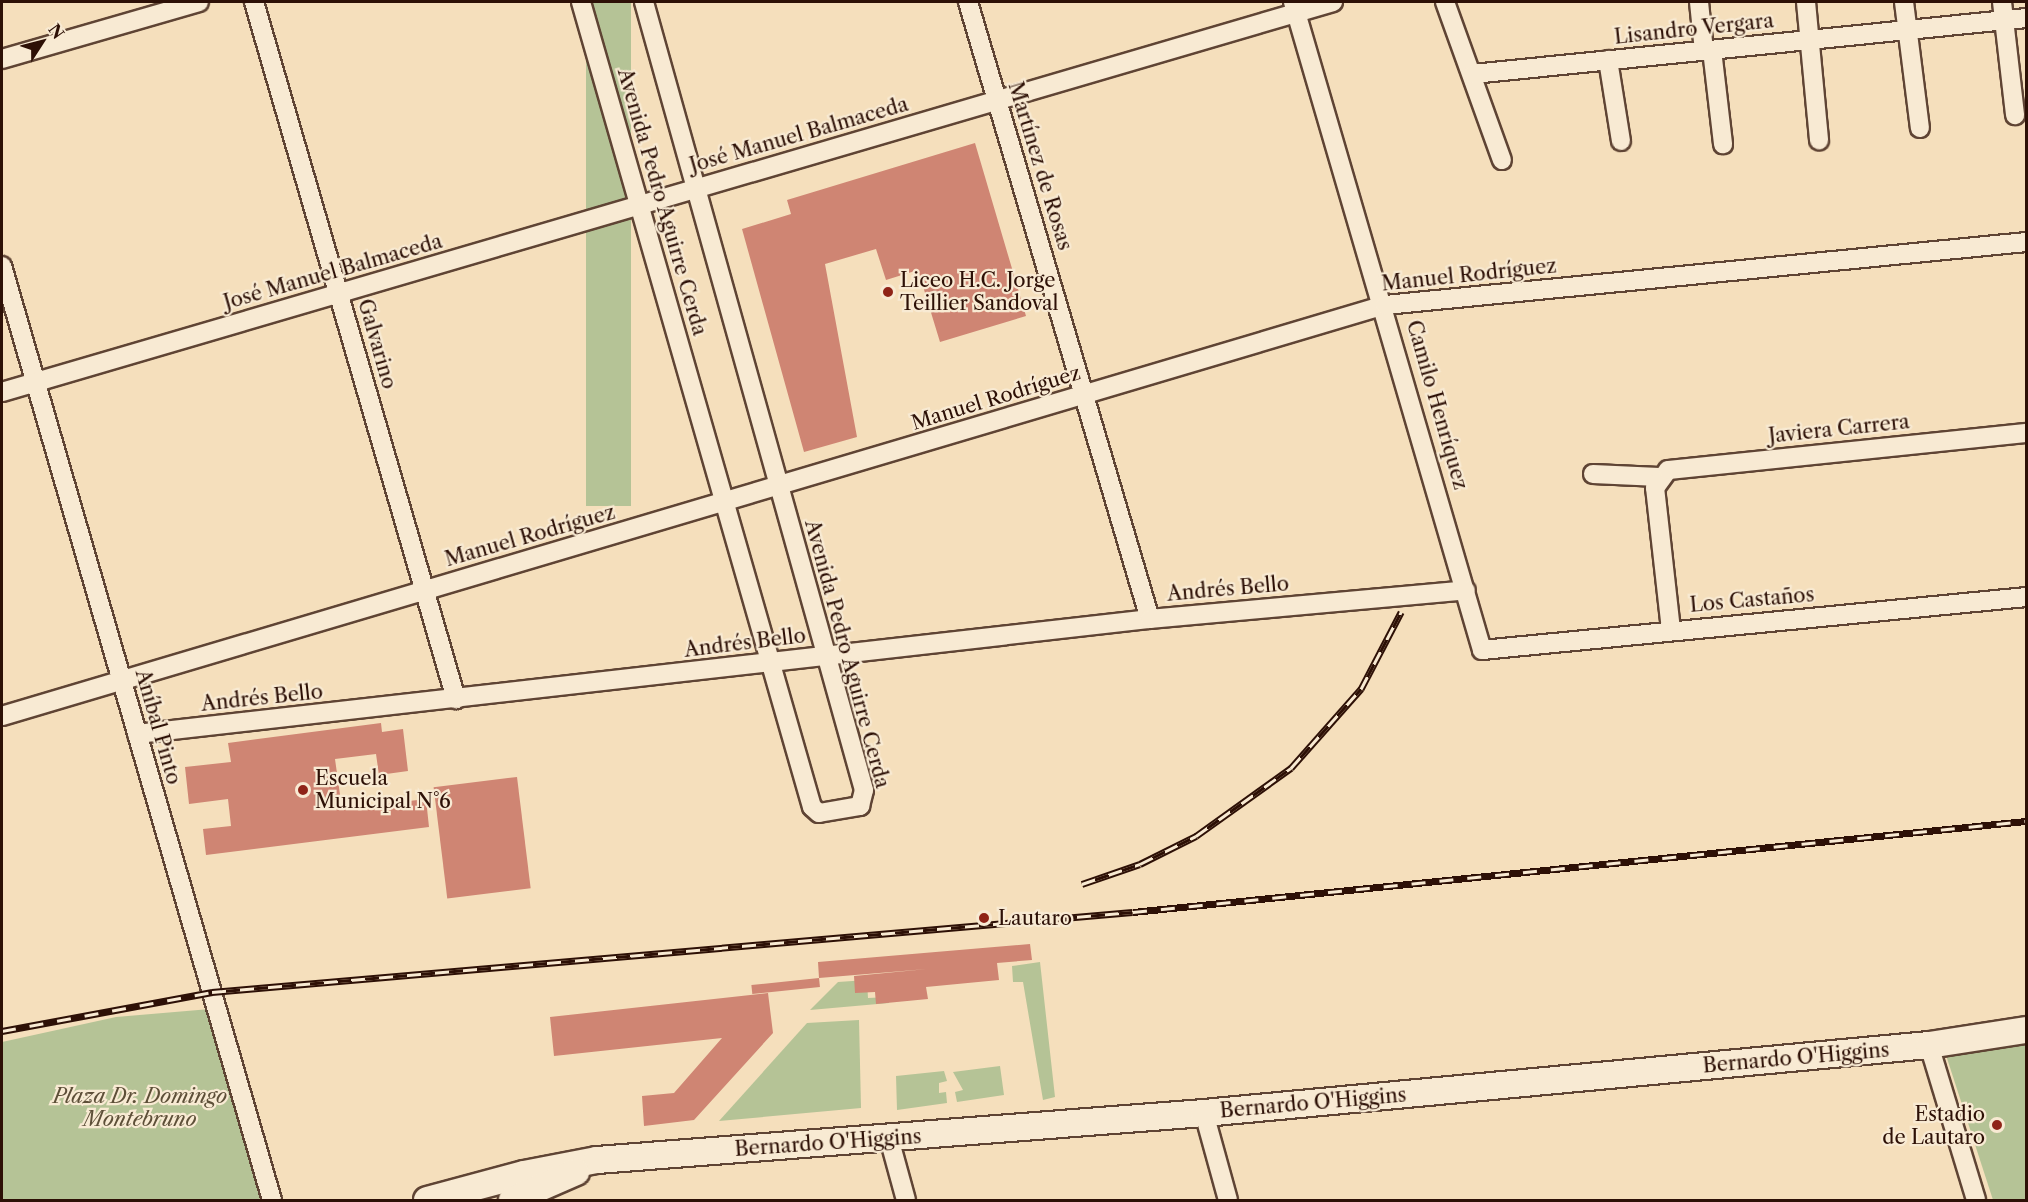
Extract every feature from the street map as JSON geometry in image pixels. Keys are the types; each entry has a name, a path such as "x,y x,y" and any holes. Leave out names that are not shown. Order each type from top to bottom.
{"main road":[{"name":"Bernardo O'Higgins","path":"427,1200 524,1174 597,1160 1204,1113 1929,1045 2026,1030"},
{"name":"Bernardo O'Higgins","path":"512,1200 534,1194 597,1160"}],"street":[{"path":"2,59 199,2"},
{"name":"Galvarino","path":"254,2 456,699"},
{"name":"Avenida Pedro Aguirre Cerda","path":"581,2 812,807 819,813 860,806 865,796 644,2"},
{"name":"Martínez de Rosas","path":"968,2 1150,619"},
{"name":"José Manuel Balmaceda","path":"2,392 997,101 1295,7 1333,2"},
{"path":"1445,2 1473,74 1502,160"},
{"path":"1700,2 1723,144"},
{"path":"1806,2 1819,140"},
{"path":"1904,2 1920,128"},
{"path":"2002,2 2015,115"},
{"name":"Camilo Henríquez","path":"1295,7 1385,305 1482,650"},
{"name":"Lisandro Vergara","path":"1473,74 2026,18"},
{"path":"1608,60 1621,141"},
{"name":"Manuel Rodríguez","path":"2,716 724,504 1385,305 2026,242"},
{"name":"Aníbal Pinto","path":"2,266 272,1200"},
{"name":"Javiera Carrera","path":"1593,474 1659,477 1673,468 2026,433"},
{"path":"1659,477 1655,488 1671,630"},
{"name":"Andrés Bello","path":"137,734 770,664 1150,619 1466,590"},
{"name":"Los Castaños","path":"1482,650 2026,597"},
{"path":"1929,1045 1976,1200"},
{"path":"1204,1113 1228,1200"},
{"path":"889,1138 906,1200"}],"green space":[{"path":"586,2 631,2 631,506 586,506"},
{"path":"1040,962 1055,1097 1043,1100 1023,982 1013,982 1012,966"},
{"path":"867,980 868,998 889,997 889,1003 810,1010 838,982"},
{"name":"Plaza Dr. Domingo Montebruno","path":"210,1009 261,1200 2,1200 2,1042 116,1017"},
{"path":"859,1020 861,1108 719,1121 807,1023"},
{"name":"Estadio de Lautaro","path":"2026,1042 2026,1200 1993,1200 1944,1049"},
{"path":"1000,1066 1004,1095 957,1102 955,1092 963,1090 953,1072"},
{"path":"944,1071 947,1081 939,1083 939,1093 946,1092 947,1103 897,1110 896,1076"}],"building":[{"path":"975,143 1026,316 940,342 918,270 886,280 876,249 825,264 857,437 804,452 742,229 791,214 787,200"},
{"path":"381,723 382,732 403,729 408,771 379,775 376,754 335,759 342,809 426,799 429,827 206,855 203,829 231,826 228,799 189,804 185,767 231,762 228,743"},
{"path":"517,777 531,888 447,898 434,787"},
{"path":"1030,944 1032,960 997,963 999,980 926,987 928,999 876,1004 875,992 855,993 854,976 927,969 819,978 818,962"},
{"path":"819,978 820,987 752,994 751,985"},
{"path":"768,993 773,1033 694,1120 644,1126 642,1096 674,1093 722,1038 554,1056 550,1017"}],"railway":[{"path":"1082,884 1140,864 1196,836 1291,768 1361,689 1401,612"},
{"path":"2,1031 212,992 1133,912 2026,821"}],"place":[{"name":"Liceo H.C. Jorge Teillier Sandoval","path":"888,292"},
{"name":"Escuela Municipal N°6","path":"303,790"},
{"name":"Lautaro","path":"984,918"},
{"name":"Estadio de Lautaro","path":"1997,1125"}]}
